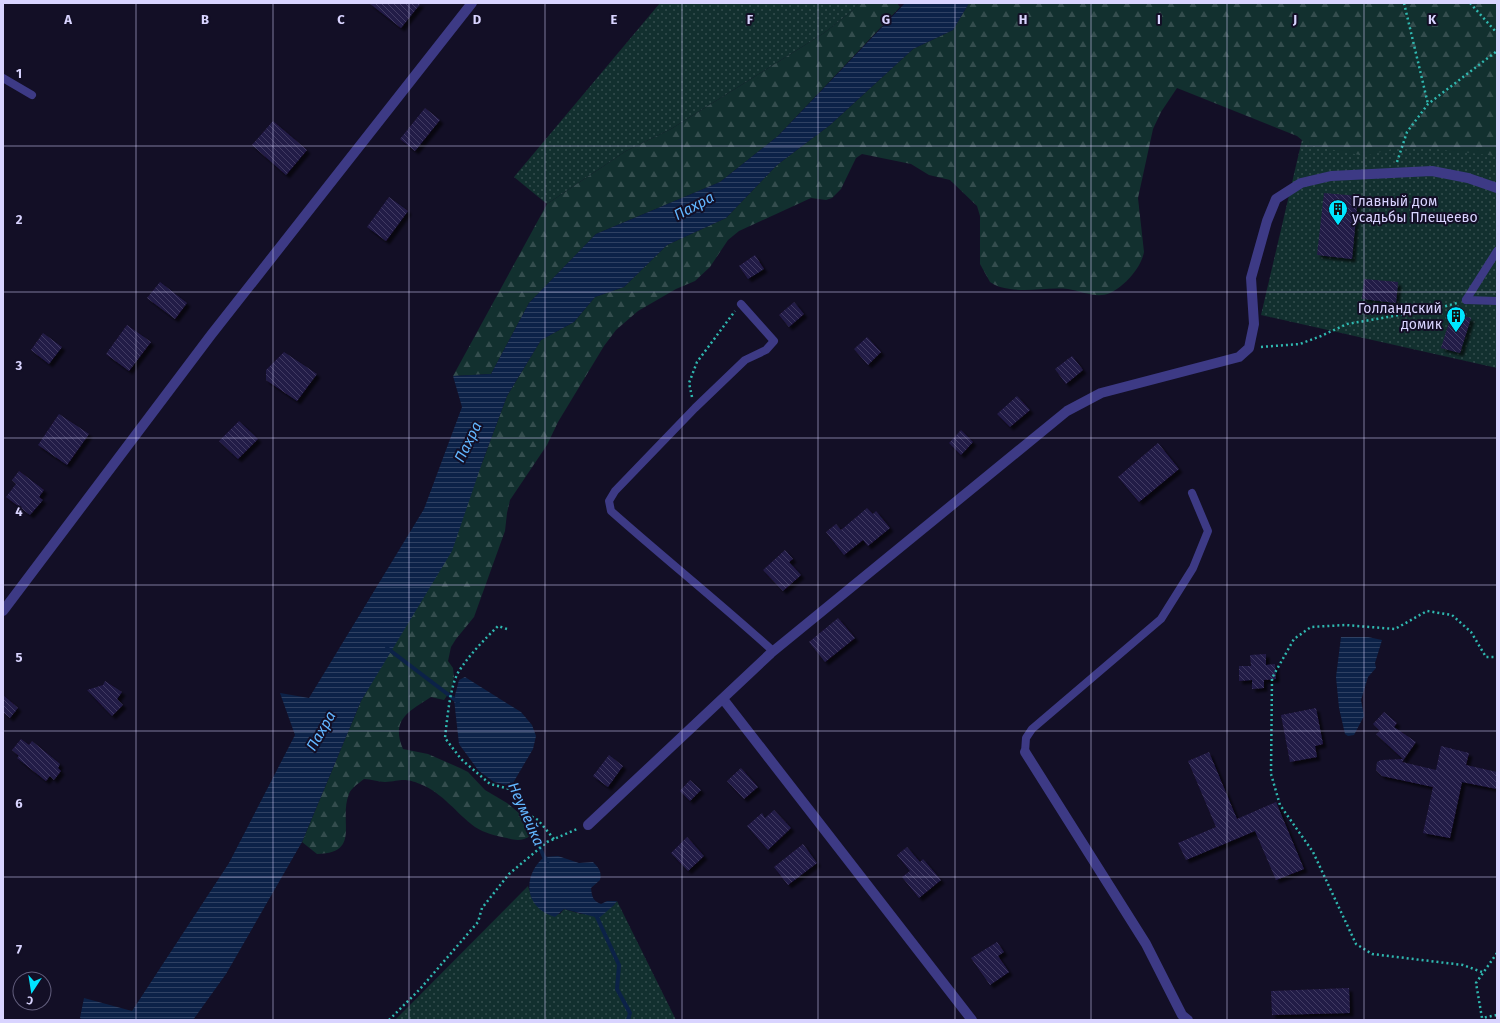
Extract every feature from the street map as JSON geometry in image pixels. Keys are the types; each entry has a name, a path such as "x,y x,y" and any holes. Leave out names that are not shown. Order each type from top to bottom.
{"street":[{"path":"3,611 211,335 472,3"},
{"path":"588,825 774,651 1067,411 1101,393 1239,357 1248,348 1254,324 1251,278 1267,221 1276,199 1301,183 1331,176 1432,171 1468,178 1497,188"},
{"path":"723,699 972,1020"},
{"path":"1025,752 1146,944 1182,1015 1188,1020"}],"lane":[{"path":"3,78 32,95"},
{"path":"1466,300 1497,251"},
{"path":"1466,300 1497,301"},
{"path":"741,304 774,341 766,350 745,360 695,408 615,491 609,501 611,511 683,575 724,606 774,651"},
{"path":"1025,752 1026,738 1032,729 1161,618 1193,568 1208,531 1192,493"}],"path":[{"path":"1404,3 1428,104"},
{"path":"1470,3 1497,33"},
{"path":"1392,173 1407,132 1428,104 1497,51"},
{"path":"1248,348 1300,344 1322,336 1347,324 1435,309 1466,300"},
{"path":"695,408 689,383 697,362 741,304"},
{"path":"1482,972 1463,965 1372,954 1356,944 1313,852 1280,805 1271,774 1272,678 1294,639 1311,627 1346,625 1395,629 1427,611 1452,615 1471,632 1486,657 1497,656"},
{"path":"507,629 498,626 478,646 458,672 447,716 445,738 461,759 490,784 510,789 521,811 538,820 554,839"},
{"path":"389,1020 420,990 478,922 482,908 509,874 547,842 588,825"},
{"path":"1497,953 1482,972 1476,983 1482,1018 1497,1015"}],"green space":[{"path":"660,3 859,3 852,11 824,33 671,129 626,151 547,204 514,177"},
{"path":"859,3 897,3 900,7 778,136 720,182 596,234 529,303 491,374 453,376 547,204 626,151 671,129 824,33 852,11"},
{"path":"969,3 1497,3 1497,156 1435,149 1392,149 1365,156 1308,145 1297,136 1177,88 1161,112 1153,129 1138,198 1144,252 1140,264 1132,276 1116,290 1105,295 1100,295 1068,289 1010,289 999,287 990,282 980,264 980,216 977,206 950,180 929,175 911,164 862,154 856,158 841,189 832,198 826,200 811,198 739,231 728,240 710,267 695,281 676,289 638,311 616,330 604,346 558,422 547,445 510,500 505,531 474,617 451,647 448,661 453,668 454,677 451,690 444,700 431,697 423,702 409,712 401,723 399,730 403,749 428,754 468,772 485,790 507,803 533,825 532,835 517,840 482,831 468,822 436,793 415,782 402,780 382,782 364,779 353,788 349,794 346,804 346,834 344,842 339,848 331,852 317,854 302,842 361,701 482,463 507,396 541,340 574,322 595,297 624,287 667,245 726,218 777,165 830,125 913,49 953,30"},
{"path":"1497,3 1497,368 1261,315 1309,110"},
{"path":"528,886 532,898 544,912 560,914 564,909 581,914 613,906 617,901 676,1020 395,1020"}],"water":[{"name":"Пахра","path":"905,3 969,3 953,30 913,49 830,125 777,165 726,218 667,245 624,287 595,297 574,322 541,340 507,396 452,551 361,701 302,842 226,974 193,1020 83,1020 80,1018 84,998 132,1011 229,863 295,735 280,693 309,698 424,509 462,407 453,376 491,374 529,303 596,234 720,182 778,136"},
{"path":"1341,637 1368,637 1382,640 1375,663 1376,668 1368,677 1361,700 1364,716 1354,735 1348,736 1345,734 1339,708 1336,677"},
{"path":"465,677 521,712 532,725 536,736 533,749 513,783 507,785 494,782 478,770 459,744 454,699 459,680"},
{"path":"558,856 579,863 593,862 598,868 601,875 600,880 591,888 593,898 596,902 601,904 607,901 617,901 599,918 564,909 555,917 545,913 532,899 530,882 532,873 544,857"}],"building":[{"path":"369,3 421,3 401,28"},
{"path":"425,108 440,120 415,151 400,139"},
{"path":"273,121 307,150 286,175 252,145"},
{"name":"Главный дом усадьбы Плещеево","path":"1324,193 1358,196 1352,259 1317,255"},
{"path":"389,197 408,211 386,241 367,227"},
{"path":"755,255 764,269 748,279 739,266"},
{"path":"1364,279 1398,282 1396,303 1362,299"},
{"path":"160,282 187,303 175,319 147,298"},
{"path":"794,302 804,314 789,327 779,315"},
{"name":"Голландский домик","path":"1452,313 1471,318 1460,353 1441,348"},
{"path":"127,325 151,342 129,371 106,354"},
{"path":"43,333 62,347 49,364 31,350"},
{"path":"867,337 881,352 868,365 854,349"},
{"path":"284,352 317,374 297,401 266,380 266,370"},
{"path":"1072,356 1083,370 1066,384 1055,369"},
{"path":"1017,396 1030,410 1010,427 997,414"},
{"path":"59,414 89,434 67,465 38,445"},
{"path":"239,421 258,439 238,459 219,441"},
{"path":"961,430 973,442 961,455 949,443"},
{"path":"1158,443 1179,469 1139,502 1118,477"},
{"path":"19,471 44,490 39,497 43,500 30,515 6,497 16,484 12,480"},
{"path":"867,508 873,514 876,511 890,528 868,546 863,540 844,555 826,532 836,524 841,530"},
{"path":"785,550 793,559 789,562 801,575 783,591 763,570"},
{"path":"838,618 855,638 825,662 809,642"},
{"path":"1266,654 1266,665 1275,664 1276,679 1264,680 1264,688 1252,689 1252,680 1239,681 1239,666 1251,666 1250,655"},
{"path":"105,681 122,692 117,699 123,705 112,716 87,690 103,685"},
{"path":"3,695 18,708 10,718 3,712"},
{"path":"1316,708 1323,744 1315,746 1317,757 1290,762 1281,715"},
{"path":"1384,712 1397,723 1394,727 1416,742 1402,762 1436,770 1441,746 1469,753 1466,765 1497,772 1497,789 1462,782 1450,838 1423,833 1433,787 1382,776 1376,770 1377,762 1381,760 1403,759 1376,734 1380,731 1373,724"},
{"path":"21,739 29,745 32,741 60,764 58,768 61,771 54,780 50,776 46,781 17,758 19,756 12,750"},
{"path":"1209,752 1237,819 1276,802 1304,869 1276,880 1255,831 1186,860 1178,843 1216,827 1188,761"},
{"path":"609,755 623,766 608,787 593,776"},
{"path":"741,768 758,787 744,799 727,781"},
{"path":"690,780 701,790 690,801 680,791"},
{"path":"774,810 791,828 768,850 747,826 762,813 765,818"},
{"path":"687,837 704,856 688,871 671,853"},
{"path":"803,844 817,863 788,885 774,867"},
{"path":"907,847 920,862 923,859 941,880 919,898 902,877 910,871 897,855"},
{"path":"997,942 1004,952 998,956 1009,972 990,985 971,958"},
{"path":"1349,988 1350,1013 1272,1015 1271,991"}],"waterway":[{"name":"Неумейка","path":"387,648 458,702"},
{"name":"Неумейка","path":"511,780 544,857 548,861"},
{"name":"Неумейка","path":"596,915 619,965 617,989 630,1013 628,1020"}],"place":[{"name":"Главный дом усадьбы Плещеево","path":"1338,226"},
{"name":"Голландский домик","path":"1456,333"}]}
